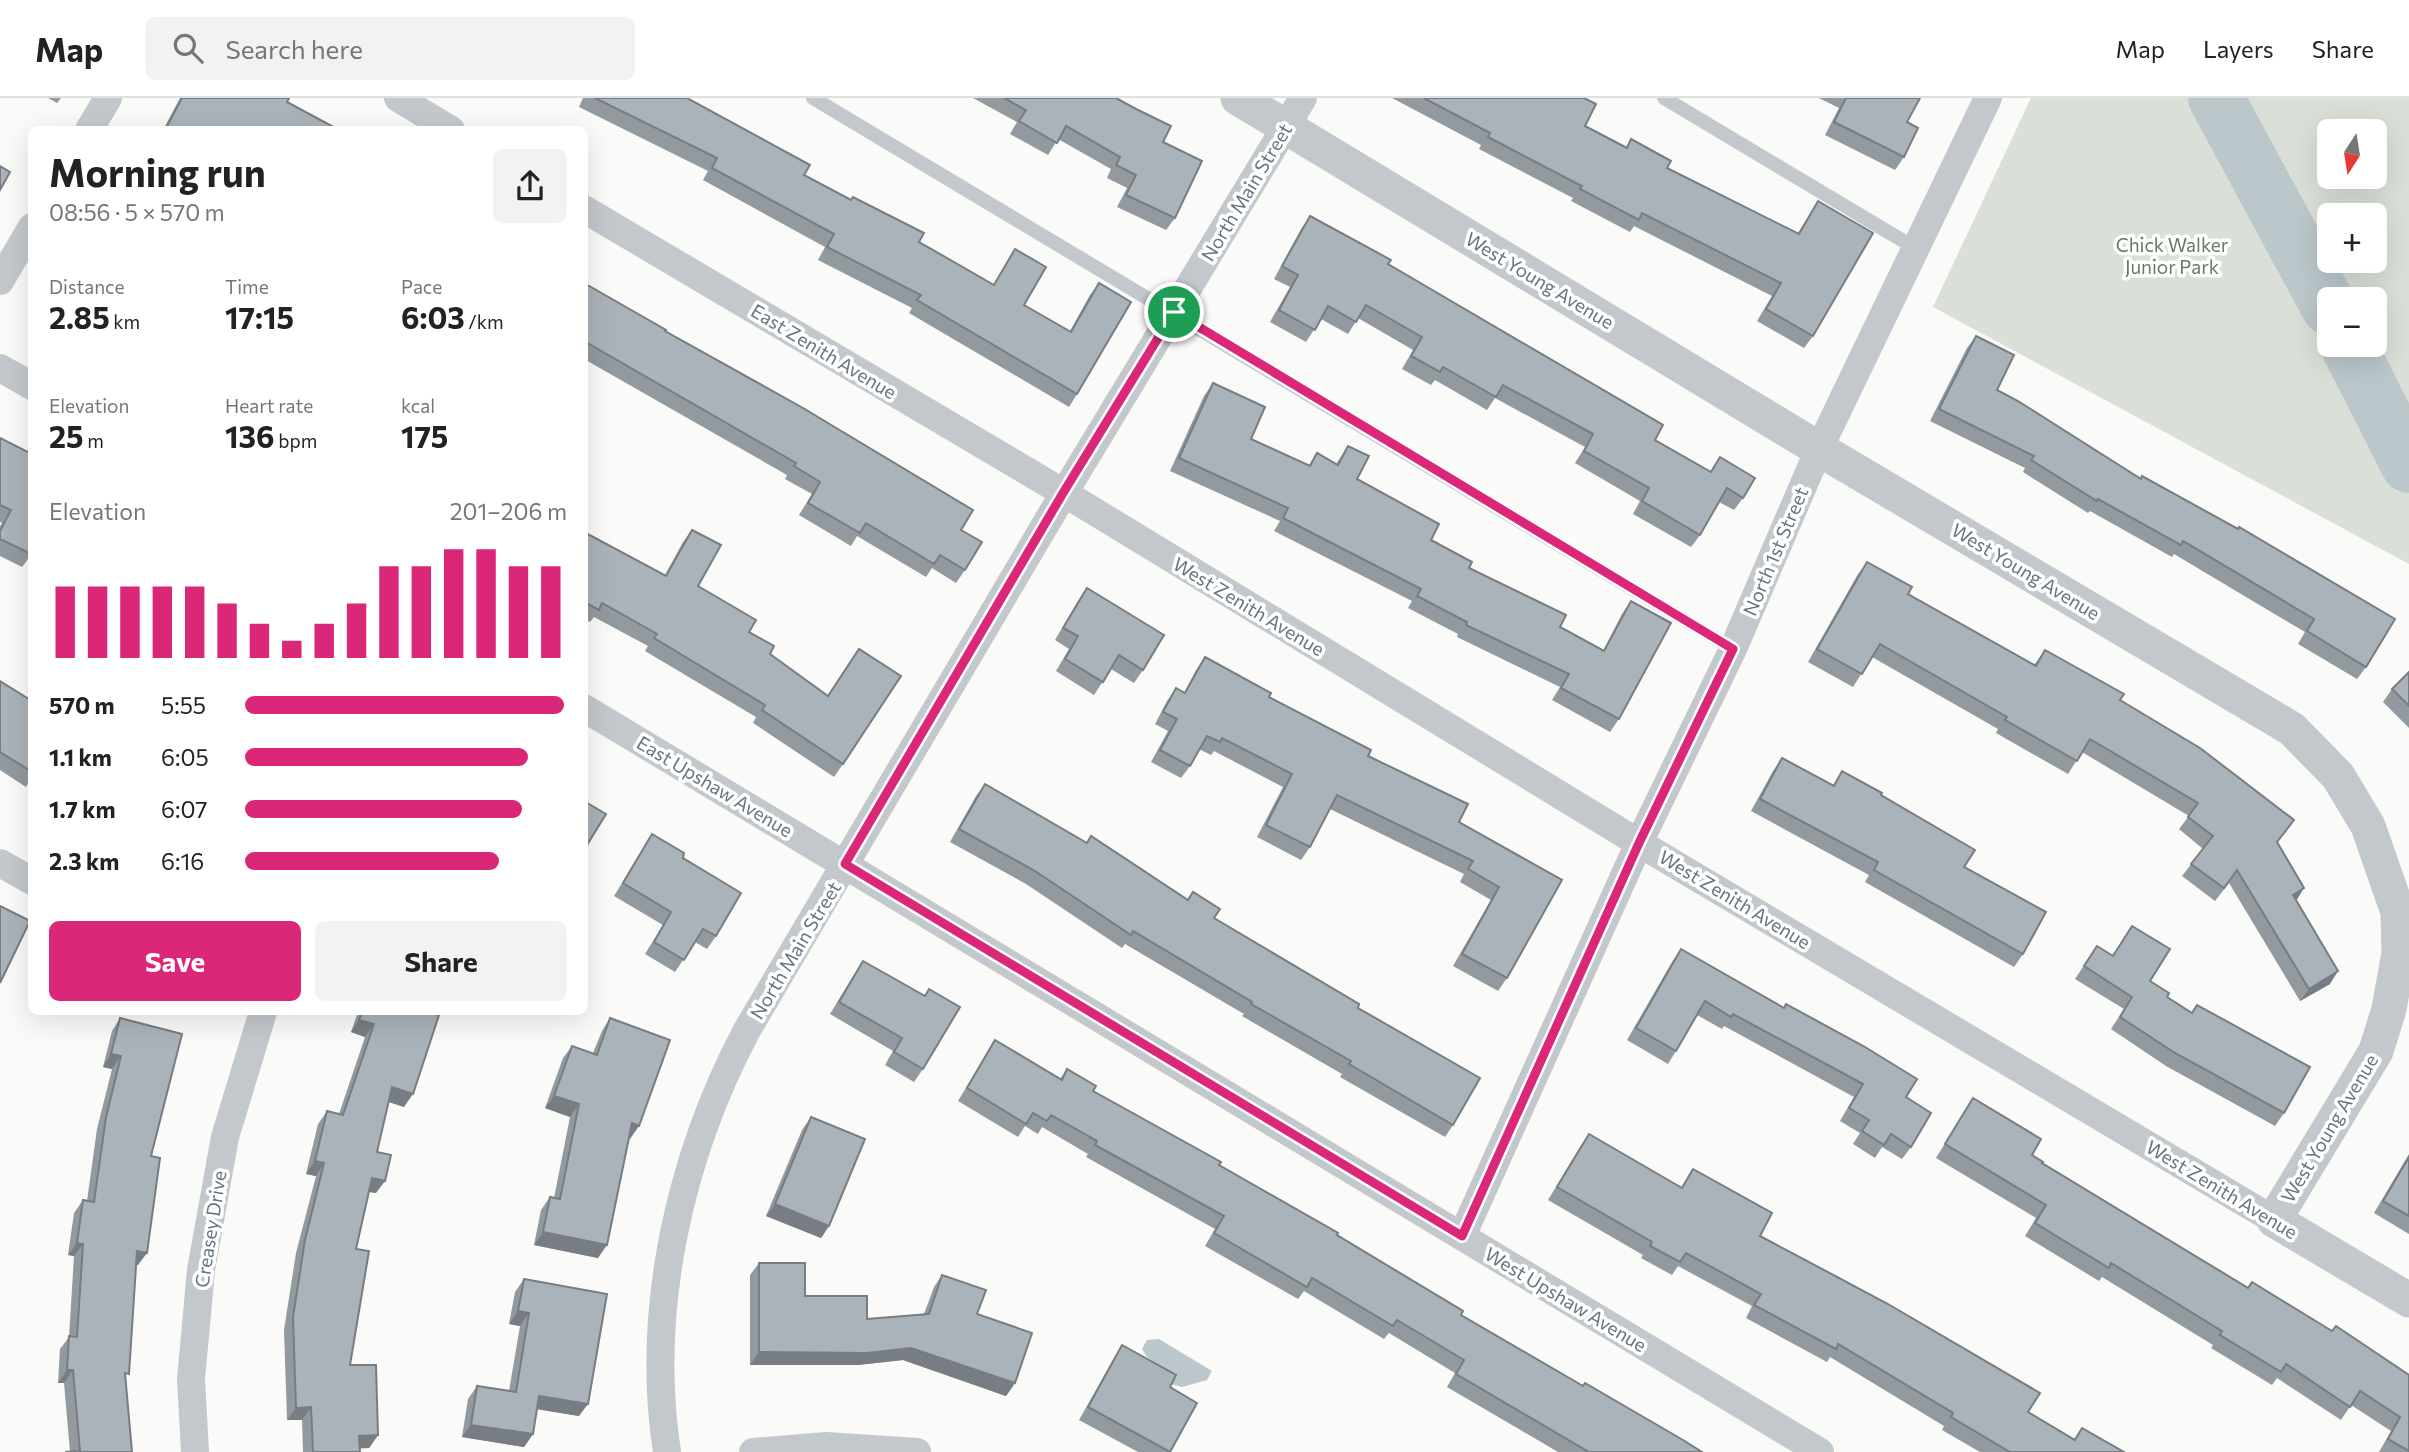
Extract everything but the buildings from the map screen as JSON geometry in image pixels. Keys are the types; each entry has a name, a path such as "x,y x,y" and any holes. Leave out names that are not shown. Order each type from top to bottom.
{"street":[{"path":"91,126 108,98"},
{"path":"398,98 444,126"},
{"name":"West Young Avenue","path":"1238,98 1295,112 1819,449 2292,729 2338,776 2368,825 2398,912 2399,953 2389,1009 2376,1051 2274,1220"},
{"name":"North 1st Street","path":"1462,1236 1639,843 1733,649 1819,449 1988,98"},
{"name":"North Main Street","path":"667,1452 661,1412 665,1297 676,1227 699,1139 724,1073 1063,493 1295,112"},
{"name":"East Zenith Avenue","path":"588,211 1063,493"},
{"path":"0,281 28,234"},
{"path":"0,368 28,384"},
{"name":"West Zenith Avenue","path":"1063,493 1639,843 2409,1300"},
{"name":"East Upshaw Avenue","path":"588,710 845,864"},
{"path":"0,863 28,879"},
{"name":"West Upshaw Avenue","path":"845,864 1820,1452"},
{"name":"Creasey Drive","path":"195,1452 191,1379 201,1270 225,1137 259,1015"},
{"path":"753,1452 826,1446 917,1452"}],"lane":[{"path":"813,98 1733,649"},
{"path":"1664,98 1915,248"}],"green space":[{"name":"Chick Walker Junior Park","path":"2031,98 2409,98 2409,564 1933,307"}],"shaded area":[{"path":"1159,1339 1212,1371 1207,1380 1182,1387 1171,1384 1169,1373 1147,1357 1142,1349 1147,1340"}],"waterway":[{"path":"2216,98 2318,287"},
{"path":"2354,357 2409,465"}],"route":[{"path":"1174,312 1733,649 1639,843 1462,1236 845,864 1063,493 1174,312"}]}
